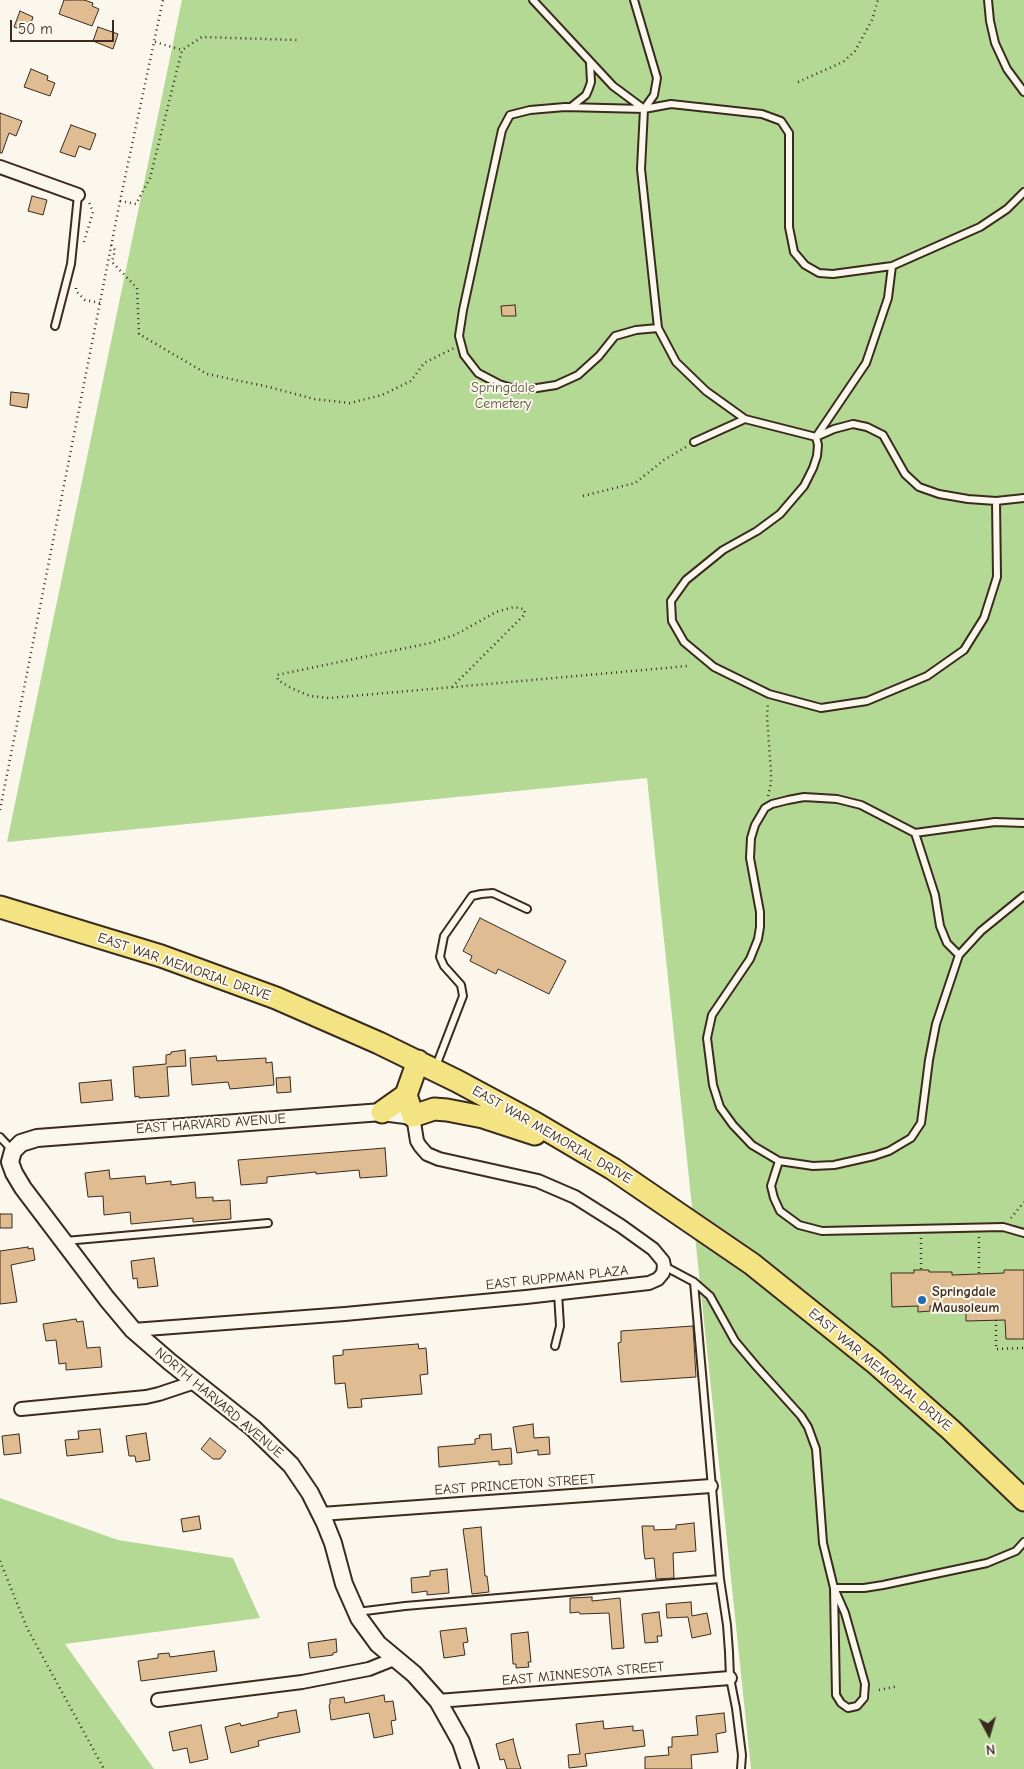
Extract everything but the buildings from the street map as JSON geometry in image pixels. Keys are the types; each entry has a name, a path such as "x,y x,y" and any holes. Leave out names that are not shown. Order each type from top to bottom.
{"highway":[{"name":"EAST WAR MEMORIAL DRIVE","path":"0,907 161,956 252,989 349,1029 426,1065 515,1111 613,1169 752,1264 846,1338 951,1430 1024,1500"},
{"path":"382,1112 406,1095 426,1065"},
{"path":"406,1095 412,1116 434,1109 483,1117 548,1138 613,1169"}],"street":[{"path":"0,167 78,195"},
{"name":"EAST HARVARD AVENUE","path":"14,1151 24,1141 44,1137 382,1112 412,1116"},
{"path":"412,1116 417,1141 427,1154 439,1160 538,1182 575,1197 645,1242 661,1257 664,1266"},
{"name":"NORTH HARVARD AVENUE","path":"14,1151 10,1162 14,1174 133,1330 253,1428 286,1460 310,1493 321,1514 333,1543 342,1577 363,1624 378,1644 414,1674 438,1701 461,1742 470,1769"},
{"name":"EAST RUPPMAN PLAZA","path":"133,1330 345,1314 649,1283 660,1277 664,1266"},
{"path":"21,1409 146,1397 195,1382"},
{"name":"EAST PRINCETON STREET","path":"321,1514 711,1486"},
{"path":"158,1700 302,1682 369,1669 394,1659"},
{"name":"EAST MINNESOTA STREET","path":"438,1701 730,1678"}],"lane":[{"path":"533,0 550,16 590,63 613,86 644,109"},
{"path":"634,0 656,78 654,95 644,109 641,169 658,328 676,362 706,391 745,419 816,437 834,429 853,424 867,427 883,435 905,474 919,487 939,494 996,501 1024,498"},
{"path":"988,0 990,22 995,43 1007,69 1024,92"},
{"path":"571,107 586,95 591,82 590,63"},
{"path":"658,328 636,330 615,336 599,356 578,375 556,385 537,388 515,388 499,384 478,373 464,355 459,336 463,310 502,130 510,115 530,110 571,107 644,109 671,104 762,114 781,121 789,133 789,227 794,252 805,265 819,273 833,274 892,266 980,227 1007,209 1024,192"},
{"path":"55,326 71,264 78,195"},
{"path":"892,266 888,298 866,363 816,437 817,450 813,468 804,486 780,514 723,550 686,580 672,601 672,621 684,642 714,667 769,694 821,708 868,701 927,676 964,650 984,618 996,577 996,501"},
{"path":"694,442 745,419"},
{"path":"1024,823 995,822 915,833 861,805 837,799 804,797 772,804 765,808 755,825 751,838 750,858 760,912 758,939 750,959 712,1015 707,1038 713,1085 720,1107 733,1125 752,1144 779,1162 813,1166 834,1166 874,1156 889,1151 911,1138 921,1123 928,1060 936,1024 959,955 982,931 1024,896"},
{"path":"915,833 935,895 940,926 947,943 959,955"},
{"path":"426,1065 464,996 461,985 444,966 440,957 444,936 472,896 493,893 527,909"},
{"path":"0,1137 14,1151"},
{"path":"779,1162 771,1186 774,1198 780,1211 799,1225 822,1230 1003,1227 1024,1233"},
{"path":"64,1241 268,1223"},
{"path":"664,1266 694,1282 710,1296 735,1340 801,1416 811,1433 816,1449 823,1543 834,1588 845,1613 865,1684 864,1698 857,1706 848,1708 841,1704 836,1695 834,1588"},
{"path":"694,1282 711,1486 720,1579 730,1652 730,1678 742,1755 741,1769"},
{"path":"555,1346 560,1326 558,1293"},
{"path":"834,1588 864,1588 883,1585 986,1563 1016,1551 1024,1542"},
{"path":"356,1612 405,1606 720,1579"}],"path":[{"path":"0,810 111,245 163,0"},
{"path":"798,82 843,62 855,51 872,20 878,0"},
{"path":"120,201 136,204 150,178 182,50 202,38 298,40"},
{"path":"154,42 182,50"},
{"path":"78,195 90,202 93,212 82,250"},
{"path":"111,245 115,250 112,262 137,288 139,334 207,374 269,387 314,400 350,403 382,395 412,381 424,363 450,349"},
{"path":"76,284 76,291 85,300 100,303"},
{"path":"583,496 635,483 664,460 694,442"},
{"path":"452,687 525,614 524,609 514,607 496,612 455,635 430,643 277,675 278,680 310,696 329,698 688,666"},
{"path":"765,808 771,783 766,717 769,694"},
{"path":"1003,1227 1024,1202"},
{"path":"979,1243 979,1274"},
{"path":"921,1246 921,1270"},
{"path":"996,1320 996,1349 1024,1348"},
{"path":"0,1561 27,1628 104,1769"},
{"path":"879,1690 898,1686"}],"green space":[{"name":"Springdale Cemetery","path":"182,0 1024,0 1024,1769 751,1769 647,778 7,842"},
{"path":"0,1498 118,1540 233,1558 260,1618 65,1644 154,1769 0,1769"}],"place":[{"name":"Springdale Mausoleum","path":"922,1300"}]}
